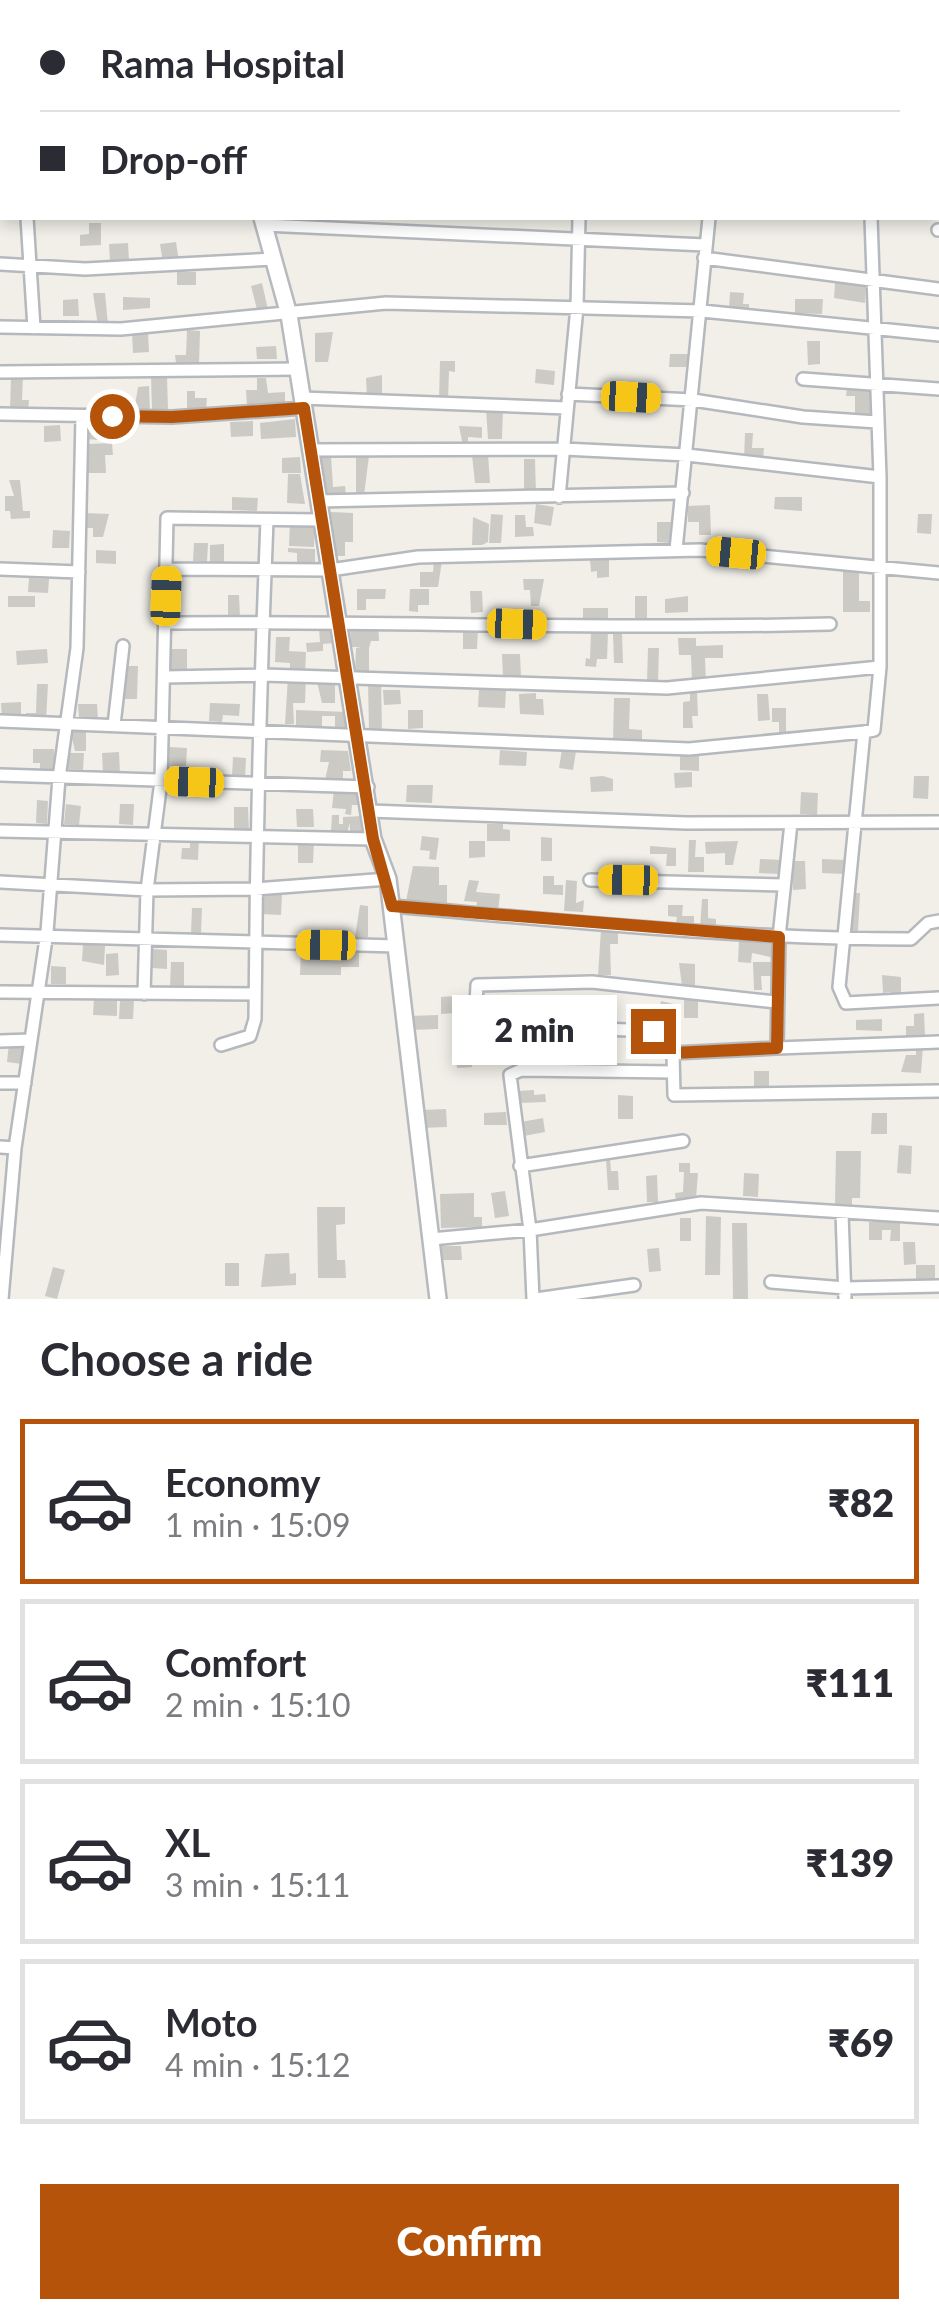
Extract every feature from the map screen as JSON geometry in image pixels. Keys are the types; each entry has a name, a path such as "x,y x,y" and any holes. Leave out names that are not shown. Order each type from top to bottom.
{"street":[{"path":"27,220 34,328"},
{"path":"560,497 577,308 579,220"},
{"path":"676,550 694,400 709,220"},
{"path":"0,722 689,748 874,730 880,667 880,476 871,220"},
{"path":"438,1299 388,879 373,839 360,734 289,315 263,221 579,240 705,252 871,282 939,290"},
{"path":"0,264 32,268 275,259"},
{"path":"0,328 121,330 386,302 702,311 939,335"},
{"path":"0,372 296,369"},
{"path":"803,379 877,388 939,389"},
{"path":"0,414 172,417 303,403 694,400 803,417 877,422"},
{"path":"2,1294 5,1210 46,936 58,833 59,778 69,723 82,416"},
{"path":"310,450 564,449 687,455 880,476"},
{"path":"318,501 682,493"},
{"path":"144,994 147,890 161,781 166,525 173,514 322,520"},
{"path":"220,1045 250,1036 255,994 267,520"},
{"path":"167,568 330,570 418,558 676,550 878,564 939,573"},
{"path":"0,569 78,572"},
{"path":"165,624 340,620 689,628 830,624"},
{"path":"114,725 123,646"},
{"path":"164,677 264,675 667,688 880,667"},
{"path":"864,732 840,987 846,1003 939,998"},
{"path":"0,775 368,788"},
{"path":"370,811 791,823 939,822"},
{"path":"777,1048 779,937 791,823"},
{"path":"0,831 373,839"},
{"path":"0,882 147,890 255,889 388,879"},
{"path":"590,880 783,885"},
{"path":"392,906 844,939 910,939 928,923 939,921"},
{"path":"0,935 396,946"},
{"path":"776,1002 592,982 477,984 476,1024 653,1031 672,1038 674,1095 939,1091"},
{"path":"0,992 255,994"},
{"path":"0,1041 31,1040"},
{"path":"673,1053 939,1042"},
{"path":"634,1284 534,1299 530,1230 510,1075 521,1070 672,1072"},
{"path":"0,1083 25,1083"},
{"path":"520,1166 683,1140"},
{"path":"0,1147 15,1148"},
{"path":"431,1239 530,1230 701,1203 939,1218"},
{"path":"842,1213 845,1293"},
{"path":"771,1282 845,1293 939,1286"}],"building":[{"path":"89,223 101,223 101,245 80,246 80,235 89,234"},
{"path":"176,242 179,261 163,263 160,244"},
{"path":"128,243 129,261 110,262 109,244"},
{"path":"177,271 196,272 196,285 177,285"},
{"path":"262,283 269,314 259,317 251,286"},
{"path":"835,283 866,286 865,303 834,298"},
{"path":"730,292 744,293 743,304 749,304 749,311 729,309"},
{"path":"93,293 105,293 108,325 98,326"},
{"path":"123,297 150,298 150,308 123,310"},
{"path":"78,299 79,316 63,316 63,300"},
{"path":"795,299 823,299 822,314 795,313"},
{"path":"187,330 200,331 199,366 176,363 175,355 186,355"},
{"path":"148,332 149,352 133,353 132,333"},
{"path":"333,332 328,362 315,362 315,333"},
{"path":"807,341 820,341 820,364 808,365"},
{"path":"276,346 277,359 257,359 256,347"},
{"path":"670,354 690,354 690,367 669,367"},
{"path":"440,361 455,361 455,372 449,371 448,400 439,400"},
{"path":"536,369 555,371 554,385 535,383"},
{"path":"151,375 167,375 168,410 152,410"},
{"path":"382,375 382,397 367,398 366,378"},
{"path":"11,376 23,376 22,400 29,400 28,411 10,411"},
{"path":"257,378 266,378 268,393 285,392 285,404 247,406 246,390 257,390"},
{"path":"149,386 150,411 134,411 138,387"},
{"path":"847,388 873,390 872,414 855,413 855,396 846,396"},
{"path":"187,391 195,391 195,398 207,398 206,410 187,409"},
{"path":"486,409 503,409 502,439 488,439"},
{"path":"295,419 296,437 261,439 260,423"},
{"path":"253,421 253,436 231,437 230,422"},
{"path":"86,424 110,426 109,434 101,433 100,440 85,439"},
{"path":"60,425 61,441 44,442 44,426"},
{"path":"459,426 482,427 482,438 468,437 468,446 463,446"},
{"path":"745,433 753,433 752,448 764,448 763,459 744,459"},
{"path":"112,443 113,455 105,455 106,473 87,473 88,444"},
{"path":"488,454 490,483 475,483 472,455"},
{"path":"331,456 333,487 345,486 346,497 322,498 320,457"},
{"path":"356,456 369,456 364,495 356,495"},
{"path":"300,457 301,473 282,473 282,458"},
{"path":"524,459 535,459 536,494 524,494"},
{"path":"288,474 300,474 305,504 287,503"},
{"path":"9,480 20,480 23,511 30,511 30,518 11,519 10,511 5,511 5,496 14,496"},
{"path":"232,497 258,498 257,511 232,510"},
{"path":"775,497 802,497 802,511 774,509"},
{"path":"536,504 554,507 551,526 534,523"},
{"path":"710,505 711,535 699,535 699,522 688,522 688,506"},
{"path":"330,512 353,513 353,542 345,542 345,556 334,556"},
{"path":"85,513 109,514 103,537 93,537 93,528 84,528"},
{"path":"491,514 503,515 501,543 489,543"},
{"path":"918,514 932,514 931,534 917,533"},
{"path":"515,515 525,515 526,527 533,527 534,536 515,537"},
{"path":"473,517 489,524 488,542 482,545 472,545"},
{"path":"290,522 315,523 314,547 289,546"},
{"path":"657,522 671,522 670,543 657,542"},
{"path":"53,530 70,531 69,548 52,548"},
{"path":"194,543 208,543 207,562 193,561"},
{"path":"224,544 224,563 210,563 210,545"},
{"path":"288,548 315,549 315,563 297,562 297,553 288,552"},
{"path":"96,550 116,551 116,564 96,563"},
{"path":"590,560 609,560 609,577 597,578 597,571 591,572"},
{"path":"434,561 442,561 438,587 420,587 420,572 433,572"},
{"path":"843,569 859,569 859,601 870,601 870,612 843,612"},
{"path":"29,578 49,579 48,593 28,592"},
{"path":"523,579 544,579 539,606 531,606 530,590 524,590"},
{"path":"357,589 386,589 385,599 366,599 366,610 357,610"},
{"path":"410,589 429,589 429,605 418,605 418,612 409,611"},
{"path":"470,591 482,591 483,612 471,613"},
{"path":"228,595 239,595 240,618 228,618"},
{"path":"8,596 35,596 35,607 8,607"},
{"path":"635,596 647,596 647,624 635,624"},
{"path":"688,596 688,612 665,613 665,599"},
{"path":"583,608 608,608 608,620 583,620"},
{"path":"378,622 379,641 371,641 369,648 369,674 355,674 356,648 361,647 351,647 350,623"},
{"path":"319,628 333,628 334,643 323,644 323,651 307,652 306,643 320,642"},
{"path":"463,629 478,629 477,649 463,649"},
{"path":"591,632 608,632 607,659 597,659 596,667 585,666 586,658 590,659"},
{"path":"613,634 622,634 623,663 614,663"},
{"path":"276,637 290,637 289,651 306,652 305,674 290,674 290,663 275,662"},
{"path":"678,638 696,638 696,646 723,645 723,658 705,658 706,682 692,682 691,655 679,655"},
{"path":"648,648 659,648 658,682 647,682"},
{"path":"47,649 48,663 17,665 16,651"},
{"path":"171,649 187,649 187,669 170,669"},
{"path":"502,654 520,654 521,677 503,677"},
{"path":"125,666 138,666 137,699 124,699"},
{"path":"288,677 306,677 305,703 293,703 294,724 285,724"},
{"path":"381,681 382,731 369,731 368,682"},
{"path":"317,682 335,682 335,703 322,703"},
{"path":"37,684 48,684 46,720 26,719 26,713 36,713"},
{"path":"479,689 506,690 505,708 478,707"},
{"path":"383,690 400,690 401,704 384,705"},
{"path":"690,692 697,692 698,716 692,716 693,728 683,728 683,702 690,701"},
{"path":"536,693 536,699 543,699 544,715 520,714 519,694"},
{"path":"757,694 768,694 770,720 758,721"},
{"path":"614,698 630,698 629,729 642,730 642,742 613,742"},
{"path":"21,702 21,714 2,718 1,703"},
{"path":"210,703 240,704 239,716 223,715 222,722 209,721"},
{"path":"78,704 97,704 98,719 79,719"},
{"path":"772,708 786,708 786,732 779,732 779,722 772,722"},
{"path":"296,710 347,712 346,727 335,727 335,716 322,716 322,727 296,726"},
{"path":"408,710 423,710 423,728 408,729"},
{"path":"70,730 86,730 86,751 75,751"},
{"path":"169,747 187,748 186,766 169,766"},
{"path":"33,749 54,749 54,770 40,770 40,763 33,763"},
{"path":"562,749 576,751 573,770 559,768"},
{"path":"321,750 348,751 351,771 343,771 343,780 325,780 329,762 320,762"},
{"path":"500,750 527,752 526,766 499,765"},
{"path":"119,752 120,773 103,773 102,753"},
{"path":"69,753 84,753 83,770 68,770"},
{"path":"680,753 699,754 699,771 680,770"},
{"path":"233,757 246,758 245,778 232,777"},
{"path":"692,772 692,787 675,788 674,773"},
{"path":"914,776 929,776 928,799 913,798"},
{"path":"590,777 613,779 613,791 591,792"},
{"path":"407,785 433,785 432,803 406,802"},
{"path":"334,789 360,791 359,805 352,805 351,815 345,814 346,809 332,808"},
{"path":"801,792 818,793 817,815 800,814"},
{"path":"37,800 48,801 47,824 36,823"},
{"path":"66,804 81,806 79,825 64,824"},
{"path":"120,804 134,804 133,825 119,824"},
{"path":"234,807 248,807 249,832 234,832"},
{"path":"296,809 313,809 314,827 297,827"},
{"path":"332,815 339,815 339,824 343,824 343,817 363,816 364,833 350,833 350,823 347,833 331,832"},
{"path":"487,824 503,824 503,829 510,830 510,841 487,841"},
{"path":"422,836 439,838 436,860 429,859 430,851 420,850"},
{"path":"541,837 552,838 552,861 541,861"},
{"path":"190,838 199,838 198,860 181,859 182,848 190,848"},
{"path":"689,840 696,840 695,857 704,857 704,872 688,872"},
{"path":"298,841 314,841 313,863 298,863"},
{"path":"469,841 485,841 485,857 469,858"},
{"path":"738,841 733,865 725,865 725,853 706,854 705,842"},
{"path":"650,846 676,848 676,866 666,866 667,854 650,854"},
{"path":"760,859 783,860 782,874 759,873"},
{"path":"822,859 845,860 844,874 822,873"},
{"path":"792,861 805,861 806,889 793,890"},
{"path":"413,866 439,867 439,885 447,885 447,903 406,901"},
{"path":"543,876 554,876 554,885 563,885 563,895 543,894"},
{"path":"469,880 479,881 476,892 500,894 498,911 476,909 477,902 464,901"},
{"path":"566,880 577,881 576,903 584,900 583,912 564,911"},
{"path":"261,893 282,894 281,915 261,914"},
{"path":"852,893 860,893 858,931 849,931"},
{"path":"702,899 708,899 708,918 716,919 716,930 700,929"},
{"path":"360,905 368,906 368,937 355,937"},
{"path":"668,905 683,905 682,916 694,916 694,924 676,924 677,917 668,916"},
{"path":"192,908 202,908 201,934 191,934"},
{"path":"601,930 618,930 618,944 610,944 611,975 598,975"},
{"path":"739,941 776,943 775,958 752,953 751,963 738,962"},
{"path":"83,944 105,946 104,965 82,961"},
{"path":"301,948 359,949 359,967 341,967 341,975 300,975"},
{"path":"153,949 167,950 167,969 152,968"},
{"path":"118,953 119,975 106,976 106,954"},
{"path":"171,962 184,962 184,988 170,988"},
{"path":"753,962 774,962 775,976 761,976 762,990 754,990"},
{"path":"679,963 695,964 695,986 682,986"},
{"path":"51,966 66,967 66,984 51,984"},
{"path":"882,975 901,977 901,999 890,999 890,992 883,993"},
{"path":"469,995 472,1067 457,1068 454,1013 441,1014 441,997"},
{"path":"94,997 117,998 117,1016 93,1015"},
{"path":"684,998 698,998 698,1018 684,1018"},
{"path":"120,999 134,999 133,1019 119,1019"},
{"path":"661,1001 678,1005 671,1027 656,1023"},
{"path":"924,1013 925,1036 906,1037 906,1026 914,1026 914,1014"},
{"path":"438,1015 438,1029 410,1030 409,1016"},
{"path":"882,1019 882,1031 856,1030 856,1020"},
{"path":"525,1031 546,1035 546,1031 555,1031 555,1044 525,1045"},
{"path":"9,1043 24,1045 22,1064 7,1062"},
{"path":"916,1047 923,1047 921,1073 901,1072 906,1055 916,1055"},
{"path":"754,1071 769,1071 769,1088 754,1088"},
{"path":"534,1090 534,1095 545,1094 546,1102 519,1103 518,1091"},
{"path":"618,1095 633,1096 633,1119 618,1119"},
{"path":"446,1109 447,1127 422,1128 421,1110"},
{"path":"506,1112 507,1125 484,1125 484,1113"},
{"path":"872,1113 887,1113 887,1134 871,1134"},
{"path":"543,1118 545,1132 524,1136 521,1122"},
{"path":"899,1145 912,1146 911,1174 897,1173"},
{"path":"836,1151 861,1151 860,1198 852,1198 852,1205 835,1204"},
{"path":"606,1159 610,1159 611,1171 618,1171 619,1190 608,1190"},
{"path":"679,1163 690,1163 690,1173 698,1173 696,1198 676,1201 675,1193 683,1192 684,1172 679,1172"},
{"path":"744,1173 759,1174 758,1197 743,1196"},
{"path":"657,1175 658,1202 647,1202 646,1176"},
{"path":"505,1191 509,1216 495,1218 491,1193"},
{"path":"474,1193 474,1217 482,1217 482,1227 441,1228 440,1194"},
{"path":"317,1207 345,1207 345,1224 336,1225 337,1260 345,1260 346,1278 318,1278"},
{"path":"706,1216 721,1217 720,1275 705,1275"},
{"path":"680,1218 691,1218 691,1241 680,1241"},
{"path":"900,1221 900,1241 890,1241 891,1230 882,1230 882,1240 869,1240 869,1222"},
{"path":"732,1223 747,1223 748,1299 733,1299"},
{"path":"903,1242 915,1242 916,1264 904,1265"},
{"path":"442,1246 461,1246 462,1260 442,1260"},
{"path":"659,1248 661,1271 649,1272 647,1249"},
{"path":"289,1253 290,1274 296,1273 296,1285 261,1287 265,1254"},
{"path":"225,1263 239,1263 239,1286 225,1286"},
{"path":"916,1265 935,1265 935,1285 916,1285"},
{"path":"53,1267 65,1270 57,1299 45,1296"}],"route":[{"path":"112,416 172,417 304,408 360,734 373,839 388,879 392,906 779,937 777,1048 673,1053 672,1038 653,1031"}]}
